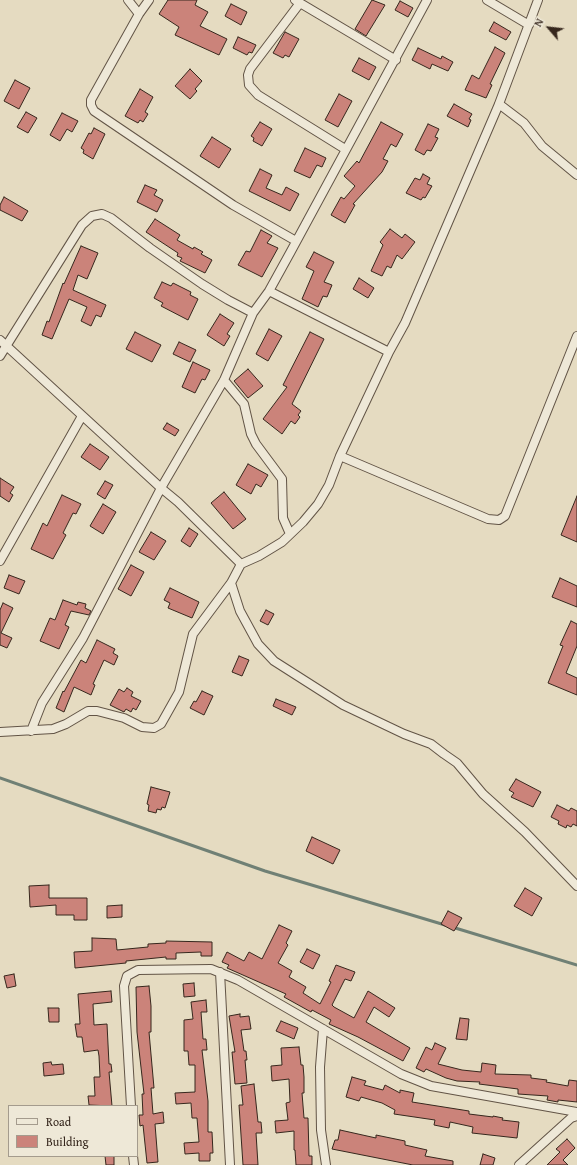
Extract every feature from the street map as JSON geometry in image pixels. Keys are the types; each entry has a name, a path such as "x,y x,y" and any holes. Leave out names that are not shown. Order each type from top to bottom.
{"street":[{"path":"128,0 139,14"},
{"path":"149,0 139,14 91,100 91,105 94,111 233,205 296,242"},
{"path":"31,732 42,703 83,638 161,488 224,380 253,313 269,291 345,149 396,60 427,0"},
{"path":"488,0 529,25"},
{"path":"0,732 31,732 53,729 66,724 88,711 97,711 124,718 142,727 154,728 161,724 179,692 193,634 231,583 241,564 259,556 282,542 318,504 329,485 340,456 389,352 405,323 499,104 538,0"},
{"path":"345,149 258,95 248,85 248,75 250,69 297,2 396,60"},
{"path":"499,104 524,123 542,146 577,175"},
{"path":"0,356 3,343 82,225 92,216 102,214 111,218 150,248 202,284 253,313"},
{"path":"269,291 389,352"},
{"path":"340,456 488,519 499,520 505,516 577,336"},
{"path":"3,343 178,502 241,564"},
{"path":"224,380 244,404 251,434 256,444 282,479 283,518 290,534"},
{"path":"0,561 82,416"},
{"path":"231,583 240,611 258,644 274,661 343,705 404,734 431,744 457,763 483,794 530,838 577,886"},
{"path":"131,1105 124,986 127,976 138,970 211,969 238,980 401,1074 431,1086 577,1112"},
{"path":"220,972 230,1165"},
{"path":"323,1029 320,1068 321,1130 326,1165"},
{"path":"519,1165 571,1118 577,1116"}],"building":[{"path":"168,0 197,0 195,5 208,12 200,26 227,39 219,55 175,35 179,27 159,14"},
{"path":"372,0 385,5 366,36 355,29"},
{"path":"400,1 413,8 408,17 395,10"},
{"path":"231,4 247,12 241,25 225,16"},
{"path":"494,22 511,32 506,40 489,31"},
{"path":"285,32 299,39 289,57 285,55 283,58 273,53"},
{"path":"238,37 256,45 252,53 249,52 247,55 233,48"},
{"path":"495,47 505,53 490,84 492,85 486,98 465,90 472,75 479,79"},
{"path":"418,48 441,59 442,56 453,62 448,71 432,64 430,69 412,60"},
{"path":"359,58 376,67 369,80 352,71"},
{"path":"190,69 202,81 195,89 197,91 190,99 175,86"},
{"path":"15,80 30,88 19,109 4,101"},
{"path":"140,89 153,97 145,112 148,114 143,122 140,120 138,123 125,116"},
{"path":"339,94 352,101 338,127 325,120"},
{"path":"454,104 472,114 469,119 471,120 468,127 447,116"},
{"path":"26,112 37,118 28,133 17,127"},
{"path":"62,113 78,121 72,132 67,129 60,141 50,135"},
{"path":"260,122 272,129 262,146 253,141 254,138 251,136"},
{"path":"381,122 403,134 396,147 391,144 383,159 388,161 382,172 353,204 355,205 345,223 331,215 341,197 344,199 355,186 344,176 357,161 359,163"},
{"path":"428,124 439,129 435,137 438,138 431,151 427,150 424,155 415,150"},
{"path":"94,128 105,134 93,159 83,153 84,150 81,148 89,133 91,134"},
{"path":"212,137 231,149 219,168 200,156"},
{"path":"305,148 326,158 322,167 317,165 310,178 294,171"},
{"path":"260,169 272,175 266,188 282,195 286,187 299,194 290,211 249,191"},
{"path":"423,174 430,178 427,184 432,186 425,198 423,197 421,200 406,193 415,178 420,180"},
{"path":"145,185 157,190 154,195 163,200 157,212 137,202"},
{"path":"4,197 28,211 22,221 0,210 0,205"},
{"path":"155,219 180,235 177,240 193,249 194,247 203,252 201,254 212,260 205,273 180,261 182,258 177,256 178,253 146,232"},
{"path":"390,229 402,238 405,234 415,242 402,259 397,255 391,268 387,266 382,276 371,271 383,245 380,242"},
{"path":"261,230 272,236 267,243 278,248 262,277 238,265 246,251 250,252"},
{"path":"81,246 98,253 87,279 78,275 73,290 106,305 101,317 96,315 91,326 81,321 87,307 69,299 52,339 42,335 47,321 49,322 63,283 64,284"},
{"path":"314,252 334,262 324,282 332,285 327,297 323,296 318,307 302,299 314,271 306,267"},
{"path":"359,278 374,288 368,298 353,289"},
{"path":"162,282 171,286 173,283 191,292 190,295 198,299 188,320 161,306 163,303 154,298"},
{"path":"220,314 234,323 227,334 230,336 224,346 207,335"},
{"path":"269,329 282,336 268,361 256,354"},
{"path":"135,332 161,345 152,362 126,349"},
{"path":"310,332 324,339 292,404 301,411 298,415 300,417 295,424 291,421 282,434 263,419 287,387 283,385"},
{"path":"179,342 196,350 190,362 173,354"},
{"path":"193,362 210,370 205,380 202,379 195,393 182,387"},
{"path":"248,369 263,386 248,398 234,381"},
{"path":"167,423 179,430 175,436 163,429"},
{"path":"90,444 109,457 100,470 81,457"},
{"path":"248,464 268,475 261,487 256,484 251,494 236,485"},
{"path":"0,478 14,487 10,493 13,495 9,502 0,496"},
{"path":"105,481 113,485 105,499 97,494"},
{"path":"224,492 246,519 233,529 211,503"},
{"path":"62,495 81,504 76,514 73,513 63,533 66,535 53,559 31,549 43,523 47,526"},
{"path":"577,496 577,542 561,535"},
{"path":"103,504 116,512 103,534 90,526"},
{"path":"189,528 198,534 190,547 181,541"},
{"path":"151,532 166,541 154,560 139,552"},
{"path":"131,565 144,572 131,596 118,589"},
{"path":"9,575 25,581 19,594 4,588"},
{"path":"560,578 577,586 577,607 552,597"},
{"path":"170,588 199,602 192,618 168,608 170,603 164,600"},
{"path":"63,600 77,605 78,602 86,604 85,608 91,611 89,615 71,611 65,625 69,627 59,649 40,641 50,618 55,620"},
{"path":"3,603 13,608 1,633 12,638 7,648 0,645 0,610"},
{"path":"266,610 274,614 268,625 260,621"},
{"path":"571,621 577,624 577,646 566,673 577,678 577,695 548,683 563,646 560,645"},
{"path":"97,640 115,649 113,653 118,656 114,665 104,660 93,684 95,685 91,695 74,687 64,712 56,708 63,691 64,692 81,660 86,663"},
{"path":"239,656 249,660 242,676 232,672"},
{"path":"127,688 133,692 131,696 141,701 136,710 133,708 131,712 126,709 124,712 110,705 119,689 124,692"},
{"path":"202,691 213,696 204,715 190,708 194,701 196,702"},
{"path":"276,699 296,707 292,715 273,706"},
{"path":"516,779 541,792 533,807 511,797 514,793 509,790"},
{"path":"151,787 170,792 165,808 162,807 161,810 157,809 156,813 148,811 149,805 147,804"},
{"path":"557,805 569,811 571,808 577,811 577,826 573,824 571,827 567,825 566,828 558,824 559,821 551,817"},
{"path":"312,837 340,850 333,864 306,851"},
{"path":"49,885 49,898 87,898 87,920 74,920 74,915 56,915 56,905 30,907 29,886"},
{"path":"525,888 542,898 532,916 514,906"},
{"path":"122,905 122,917 107,918 107,906"},
{"path":"448,911 462,918 454,931 441,924"},
{"path":"279,925 292,931 286,943 288,945 278,963 292,971 289,977 306,987 303,993 320,1004 331,982 329,981 336,965 355,972 351,981 345,979 332,1005 334,1007 354,1018 368,991 395,1008 389,1017 374,1007 366,1022 410,1048 403,1061 358,1037 329,1024 331,1020 312,1010 311,1012 284,997 286,994 227,968 229,965 222,962 227,952 244,961 249,952 262,959"},
{"path":"92,938 116,939 117,950 148,947 148,944 166,943 166,941 212,942 212,956 201,956 201,952 176,953 176,959 166,959 166,957 75,968 74,952 92,951"},
{"path":"307,949 320,955 313,969 300,962"},
{"path":"14,974 16,986 7,988 4,976"},
{"path":"194,983 195,996 184,997 183,984"},
{"path":"149,986 151,1032 149,1032 154,1088 151,1088 153,1114 163,1112 164,1123 155,1124 158,1162 147,1163 143,1125 140,1126 139,1115 143,1115 142,1094 144,1094 137,1032 136,987"},
{"path":"111,991 112,1002 93,1004 94,1025 107,1024 109,1064 111,1064 112,1072 109,1072 112,1105 89,1105 88,1096 95,1096 94,1077 100,1077 99,1056 98,1050 84,1052 82,1037 77,1037 75,1024 80,1024 78,994"},
{"path":"206,1000 207,1012 201,1012 203,1039 206,1039 207,1050 202,1050 208,1101 208,1132 212,1132 213,1153 210,1153 210,1161 199,1161 199,1153 185,1154 184,1143 199,1142 197,1118 192,1118 191,1103 176,1104 175,1093 195,1092 195,1065 189,1065 188,1051 184,1051 184,1020 193,1019 191,1002"},
{"path":"48,1008 59,1008 59,1022 49,1022"},
{"path":"240,1014 240,1017 249,1016 251,1029 241,1030 244,1051 246,1051 247,1060 245,1060 247,1083 235,1084 232,1052 235,1052 229,1016"},
{"path":"460,1018 469,1019 467,1040 456,1039"},
{"path":"281,1021 298,1028 294,1039 276,1031"},
{"path":"435,1043 446,1048 438,1064 462,1070 481,1072 482,1063 496,1065 495,1074 531,1075 531,1078 547,1080 546,1082 568,1086 569,1080 577,1081 577,1102 558,1100 558,1102 547,1100 548,1096 518,1094 518,1089 479,1084 480,1082 457,1081 426,1069 424,1072 416,1068 426,1047 432,1050"},
{"path":"299,1047 304,1077 304,1093 302,1093 304,1118 308,1118 309,1156 312,1156 312,1165 296,1165 294,1131 276,1133 275,1121 288,1120 286,1103 290,1102 289,1079 272,1081 271,1066 282,1065 281,1048"},
{"path":"51,1062 52,1065 63,1064 64,1074 44,1076 43,1063"},
{"path":"352,1077 366,1081 364,1085 383,1090 385,1085 400,1093 400,1090 414,1093 412,1102 469,1111 469,1114 493,1116 503,1118 502,1120 519,1122 517,1138 472,1133 473,1127 450,1122 449,1128 434,1125 435,1120 394,1114 395,1110 382,1103 361,1097 359,1101 346,1097"},
{"path":"254,1084 258,1122 261,1122 262,1133 256,1133 258,1165 243,1165 239,1105 243,1105 241,1086"},
{"path":"340,1130 376,1138 376,1135 405,1141 405,1145 427,1150 425,1156 453,1161 453,1165 413,1165 332,1149 335,1140 338,1140"},
{"path":"567,1139 575,1148 563,1160 568,1165 547,1165 560,1152 556,1149"},
{"path":"483,1154 495,1158 493,1165 480,1165"},
{"path":"105,1157 114,1157 114,1165 106,1165"}],"waterway":[{"path":"0,778 265,871 445,925"},
{"path":"452,927 577,965"}]}
